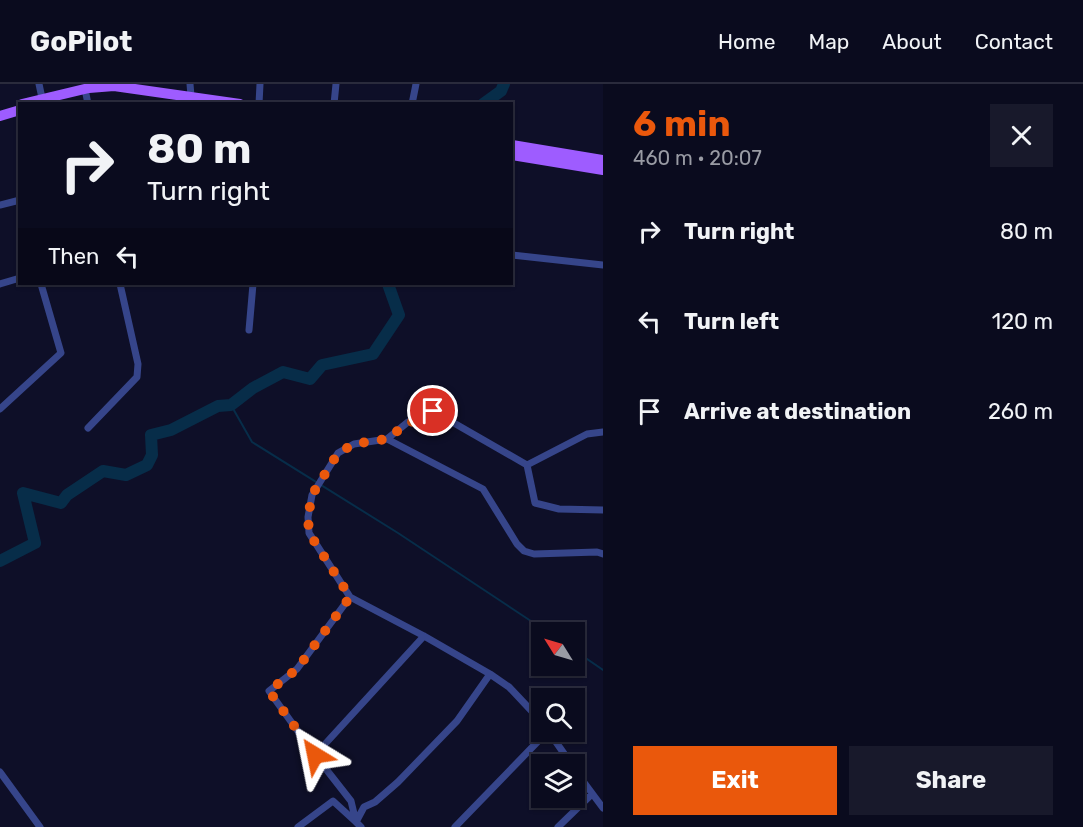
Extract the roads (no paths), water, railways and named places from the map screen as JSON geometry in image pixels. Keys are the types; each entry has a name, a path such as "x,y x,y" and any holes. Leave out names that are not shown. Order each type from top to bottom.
{"main road":[{"path":"44,101 89,88 114,86 228,102"},
{"path":"44,101 87,99 130,92 190,102"},
{"path":"0,110 18,105"},
{"path":"0,116 18,111"},
{"path":"513,145 603,160"},
{"path":"513,155 603,170"}],"street":[{"path":"39,84 44,101"},
{"path":"189,84 191,96"},
{"path":"259,102 260,84"},
{"path":"334,102 336,84"},
{"path":"412,102 417,84"},
{"path":"0,205 18,200"},
{"path":"513,255 603,265"},
{"path":"0,284 18,279"},
{"path":"0,409 61,353 40,285"},
{"path":"88,428 137,377 138,364 120,285"},
{"path":"249,330 253,285"},
{"path":"531,710 509,687 490,674 350,597 309,533 308,517 312,495 338,453 354,444 387,439 408,423 433,411 527,465 535,503 559,509 603,510"},
{"path":"527,465 587,434 603,432"},
{"path":"387,439 483,489 517,544 524,551 534,554 597,552 603,554"},
{"path":"350,597 297,669 269,691 351,801 358,824"},
{"path":"315,755 424,636"},
{"path":"358,824 364,807 375,802 398,782 457,721 490,674"},
{"path":"455,827 538,742"},
{"path":"0,771 40,827"},
{"path":"585,784 603,808"},
{"path":"558,827 592,794"},
{"path":"298,827 333,801 358,824"}],"waterway":[{"path":"486,102 501,91 504,84"},
{"path":"0,561 35,543 23,493 61,503 67,495 103,471 126,475 147,465 152,455 151,435 171,430 218,406 231,405 253,388 283,372 310,379 322,365 373,354 399,315 388,285"},
{"path":"231,405 252,442 398,533 532,622"},
{"path":"585,658 603,670"}]}
